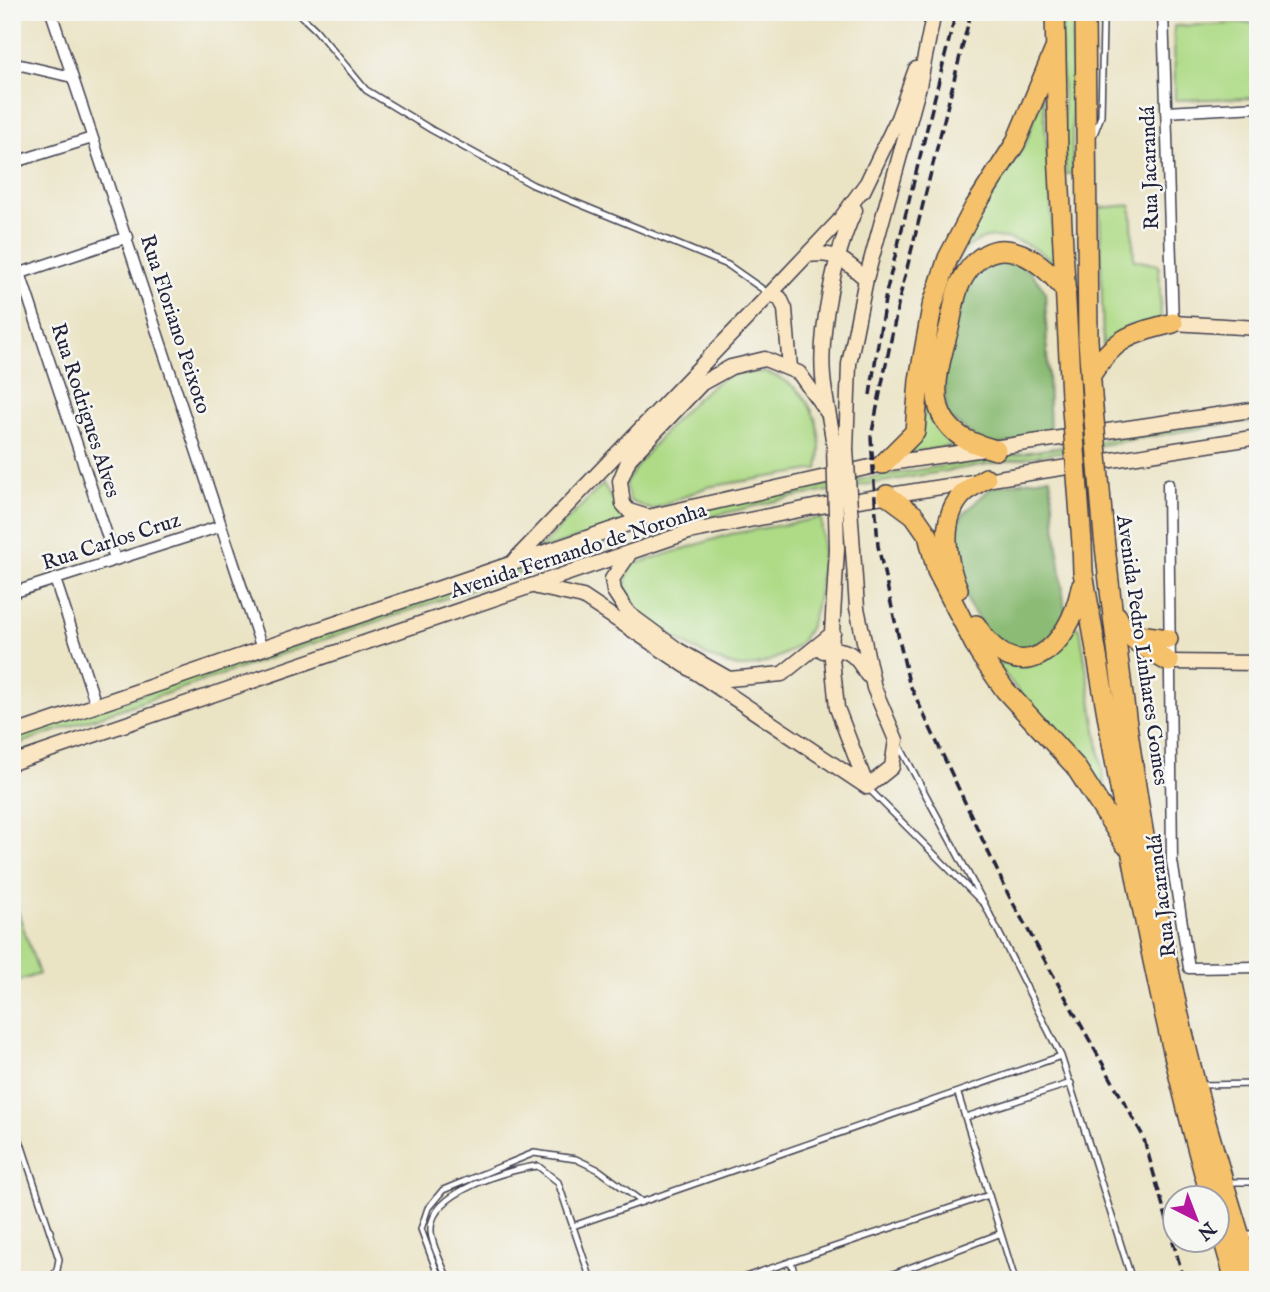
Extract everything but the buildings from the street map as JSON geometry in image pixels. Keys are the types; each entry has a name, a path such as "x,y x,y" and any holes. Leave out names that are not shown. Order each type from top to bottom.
{"highway":[{"name":"Avenida Pedro Linhares Gomes","path":"1055,12 1071,396 1083,572 1128,849 1207,1184"},
{"name":"Avenida Pedro Linhares Gomes","path":"1085,12 1085,157 1091,375 1111,602 1147,846 1196,1085 1224,1182 1248,1234 1249,1277"},
{"path":"883,464 915,432 919,380 932,307 948,258 974,208 1015,144 1055,49"},
{"path":"996,450 962,439 944,420 939,403 938,372 960,284 972,264 990,252 1015,250 1044,265 1066,291"},
{"path":"1091,375 1106,352 1132,334 1173,323"},
{"path":"986,478 962,495 951,514 947,542 951,573 967,611 988,645 1011,657 1032,658 1056,645 1076,612 1083,572"},
{"path":"887,495 914,515 928,535 937,571 979,653 1004,690 1075,766 1128,849"},
{"path":"1111,602 1122,628 1134,642 1169,662"},
{"path":"1122,628 1132,635 1168,639"},
{"name":"Avenida Pedro Linhares Gomes","path":"1232,1247 1249,1277"}],"main road":[{"path":"867,787 837,708 831,649 840,448 849,364 866,279 919,86 934,12"},
{"path":"874,688 858,608 840,448 823,376 824,345 837,255 866,184 898,118 930,28"},
{"path":"510,566 771,294 839,221 866,184"},
{"path":"807,255 824,252 837,255 866,279"},
{"path":"771,294 780,298 785,309 795,371 831,419"},
{"path":"1173,323 1258,328"},
{"path":"648,517 629,511 619,494 620,481 629,459 702,383 731,367 765,359 795,371 823,376 849,364"},
{"path":"1236,411 1258,402"},
{"path":"1236,411 1258,409"},
{"name":"Avenida Fernando de Noronha","path":"12,734 648,517 883,464 996,450 1236,411"},
{"name":"Avenida Fernando de Noronha","path":"12,763 532,586 628,556 689,532 986,478 1258,437"},
{"path":"628,556 612,579 614,591 629,614 678,650 729,679 782,674 833,633"},
{"path":"532,586 583,597 867,787"},
{"path":"811,653 844,649 857,657 897,740 892,767 867,787"},
{"path":"1169,662 1258,663"}],"street":[{"name":"Rua Floriano Peixoto","path":"51,12 128,237 262,649"},
{"name":"Rua Jacarandá","path":"1163,12 1173,323"},
{"path":"12,63 72,77"},
{"path":"1166,112 1258,107"},
{"path":"12,163 92,138"},
{"path":"16,274 128,237"},
{"name":"Rua Rodrigues Alves","path":"16,274 115,559"},
{"name":"Rua Jacarandá","path":"1168,484 1172,861 1189,968 1258,967"},
{"name":"Rua Carlos Cruz","path":"13,590 221,527"},
{"path":"55,579 96,705"}],"lane":[{"path":"297,12 316,30 366,90 432,130 533,185 728,265 771,294"},
{"path":"1085,157 1101,116 1103,24 1092,12"},
{"path":"897,740 1061,1056 1132,1280"},
{"path":"867,787 986,907"},
{"path":"573,1226 1061,1056"},
{"path":"966,1117 1071,1083"},
{"path":"1196,1085 1258,1084"},
{"path":"958,1094 1015,1280"},
{"path":"12,1116 59,1259 50,1280"},
{"path":"440,1280 421,1229 428,1208 443,1190 534,1153 576,1158 599,1170 642,1202"},
{"path":"448,1280 430,1229 435,1213 447,1197 517,1168 538,1166 558,1182 591,1280"},
{"path":"1224,1182 1258,1182"},
{"path":"736,1280 989,1195"},
{"path":"877,1280 999,1234"},
{"path":"791,1261 796,1280"}],"green space":[{"path":"1060,12 1072,12 1072,174 1066,174"},
{"path":"1258,23 1258,98 1175,100 1174,26"},
{"path":"1043,94 1055,264 1045,255 1019,242 992,237 979,240 958,260 943,300 929,383 930,399 937,418 961,444 910,453 922,431 928,352 945,284 955,258 975,221 1026,142"},
{"path":"1131,205 1134,260 1159,265 1161,319 1103,347 1100,208"},
{"path":"990,258 1012,258 1030,271 1045,291 1050,435 988,447 947,416 943,370 962,299 977,266"},
{"path":"763,372 792,386 811,408 819,437 818,469 707,487 652,510 630,501 625,484 644,457 689,406 704,392 731,375"},
{"path":"1258,415 1258,422 1237,422 792,497 625,537 12,746 12,738 665,518 796,490"},
{"path":"1050,477 1066,619 1053,640 1024,654 992,640 969,605 952,547 955,530 963,514 992,487"},
{"path":"603,484 627,523 537,551"},
{"path":"821,518 820,583 813,617 800,642 773,659 742,667 715,659 651,622 633,607 626,595 626,583 632,565 731,534"},
{"path":"1078,627 1080,629 1108,806 987,651"},
{"path":"12,894 39,974 12,983"}],"railway":[{"path":"870,395 886,293 956,12"},
{"path":"971,12 900,296 871,437 878,546 909,683 1009,896 1143,1136 1184,1280"}]}
